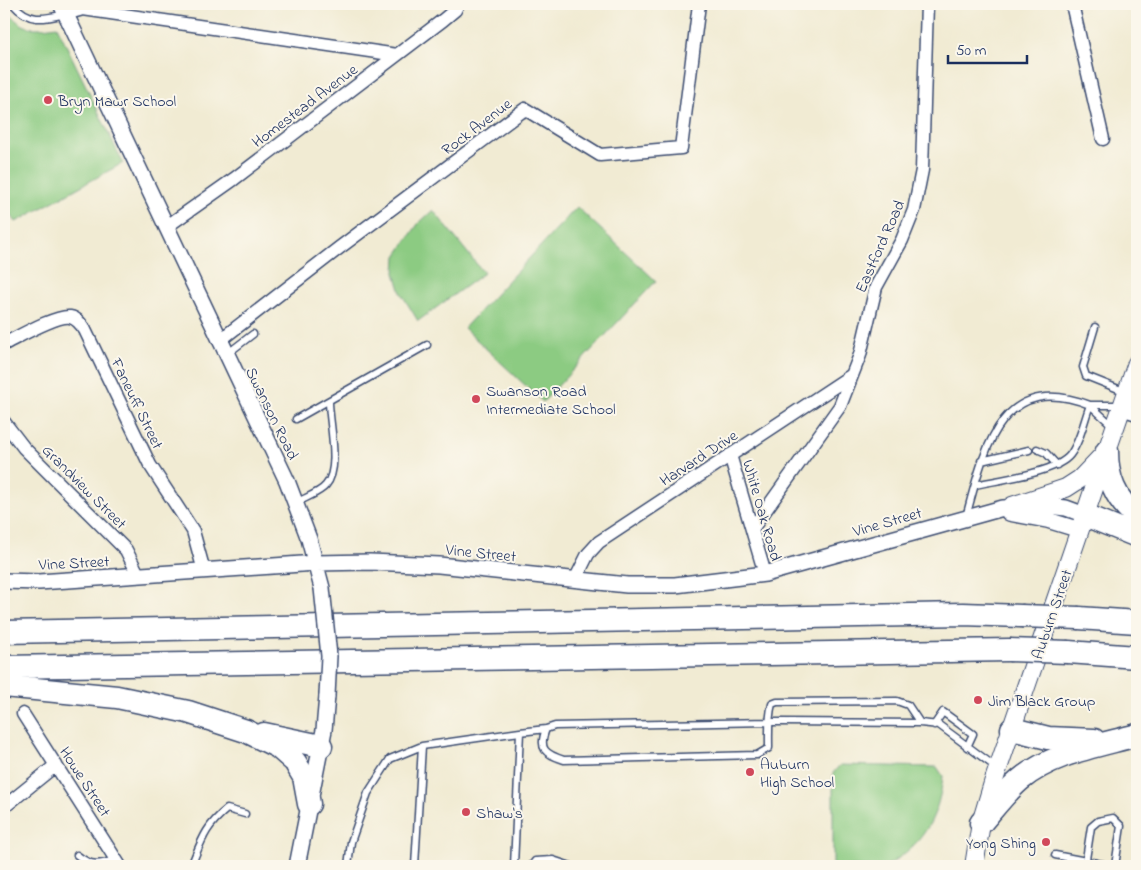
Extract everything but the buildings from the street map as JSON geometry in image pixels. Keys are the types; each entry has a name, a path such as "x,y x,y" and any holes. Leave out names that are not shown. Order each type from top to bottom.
{"highway":[{"path":"1106,451 1107,473 1111,483 1118,496 1137,517"},
{"path":"1082,523 1137,536"},
{"path":"4,632 935,615 1079,618 1137,622"},
{"path":"4,666 1009,650 1137,656"},
{"path":"4,686 117,697 188,712 246,731 321,746"},
{"path":"1012,729 1042,737 1065,740 1098,740 1137,735"},
{"path":"246,731 278,747 295,762 304,777 309,804"},
{"path":"981,823 1018,782 1039,767 1074,753 1137,735"}],"main road":[{"name":"Auburn Street","path":"974,866 981,823 998,768 1106,451 1115,427 1127,405 1137,363"},
{"path":"1012,506 1060,491 1073,484 1106,451"}],"street":[{"name":"Homestead Avenue","path":"166,227 234,179 452,13 458,4"},
{"name":"Rock Avenue","path":"222,348 339,248 525,109 600,155 681,148 699,4"},
{"name":"Eastford Road","path":"752,529 830,422 844,398 860,355 876,287 906,230 920,190 927,4"},
{"path":"1072,4 1103,139"},
{"path":"63,9 83,9 397,55"},
{"name":"Swanson Road","path":"63,9 296,503 316,564 322,588 329,656 327,696 321,746 297,866"},
{"name":"Faneuff Street","path":"4,344 56,320 68,317 78,320 85,330 154,472 193,531 204,571"},
{"name":"Harvard Drive","path":"575,580 588,554 599,542 852,375"},
{"name":"Grandview Street","path":"4,422 24,448 126,550 140,576"},
{"name":"White Oak Road","path":"730,455 765,574"},
{"name":"Vine Street","path":"4,581 39,582 316,564 416,564 575,580 658,586 717,581 765,574 946,522 1012,506 1040,505 1066,508 1082,523"},
{"name":"Vine Street","path":"946,522 1011,513 1047,520 1082,523"},
{"name":"Howe Street","path":"23,714 118,863"},
{"path":"4,807 56,765"}],"lane":[{"path":"13,4 20,12 35,20 63,9"},
{"path":"1095,327 1083,367 1086,376 1127,405"},
{"path":"222,348 253,334"},
{"path":"296,418 317,408 426,345"},
{"path":"966,517 981,461 990,437 998,424 1026,403 1041,397 1060,396 1090,405 1127,405"},
{"path":"296,503 326,486 331,476 333,443 329,401"},
{"path":"1090,405 1115,427"},
{"path":"975,485 1056,465 1071,454 1090,405"},
{"path":"1037,449 1046,453 1056,465"},
{"path":"981,461 1029,450"},
{"path":"546,730 542,740 544,750 551,756 564,760 757,755 768,748 772,704 777,702 897,701 908,705 920,723"},
{"path":"934,725 943,712 973,734 967,747"},
{"path":"348,866 351,842 368,793 390,759 422,746 546,730 555,726 770,722 920,723 938,725 998,768"},
{"path":"514,866 520,732"},
{"path":"415,866 422,746"},
{"path":"191,866 206,829 218,816 227,809 245,814"},
{"path":"1055,855 1086,859 1114,866 1120,826 1113,818 1094,823 1091,827 1086,859"},
{"path":"77,856 88,864 118,863"},
{"path":"532,866 535,861 553,860 570,866"}],"green space":[{"name":"Bryn Mawr School","path":"4,6 16,20 27,27 57,26 123,163 16,222 4,206"},
{"path":"577,207 656,281 543,402 464,328"},
{"path":"433,210 484,273 418,321 401,293 395,273 396,256 418,224"},
{"path":"840,765 937,767 943,776 936,811 925,831 919,840 888,865 872,867 833,866 833,773"}],"place":[{"name":"Bryn Mawr School","path":"48,100"},
{"name":"Swanson Road Intermediate School","path":"476,399"},
{"name":"Jim Black Group","path":"978,700"},
{"name":"Auburn High School","path":"750,772"},
{"name":"Shaw's","path":"466,812"},
{"name":"Yong Shing","path":"1046,842"}]}
